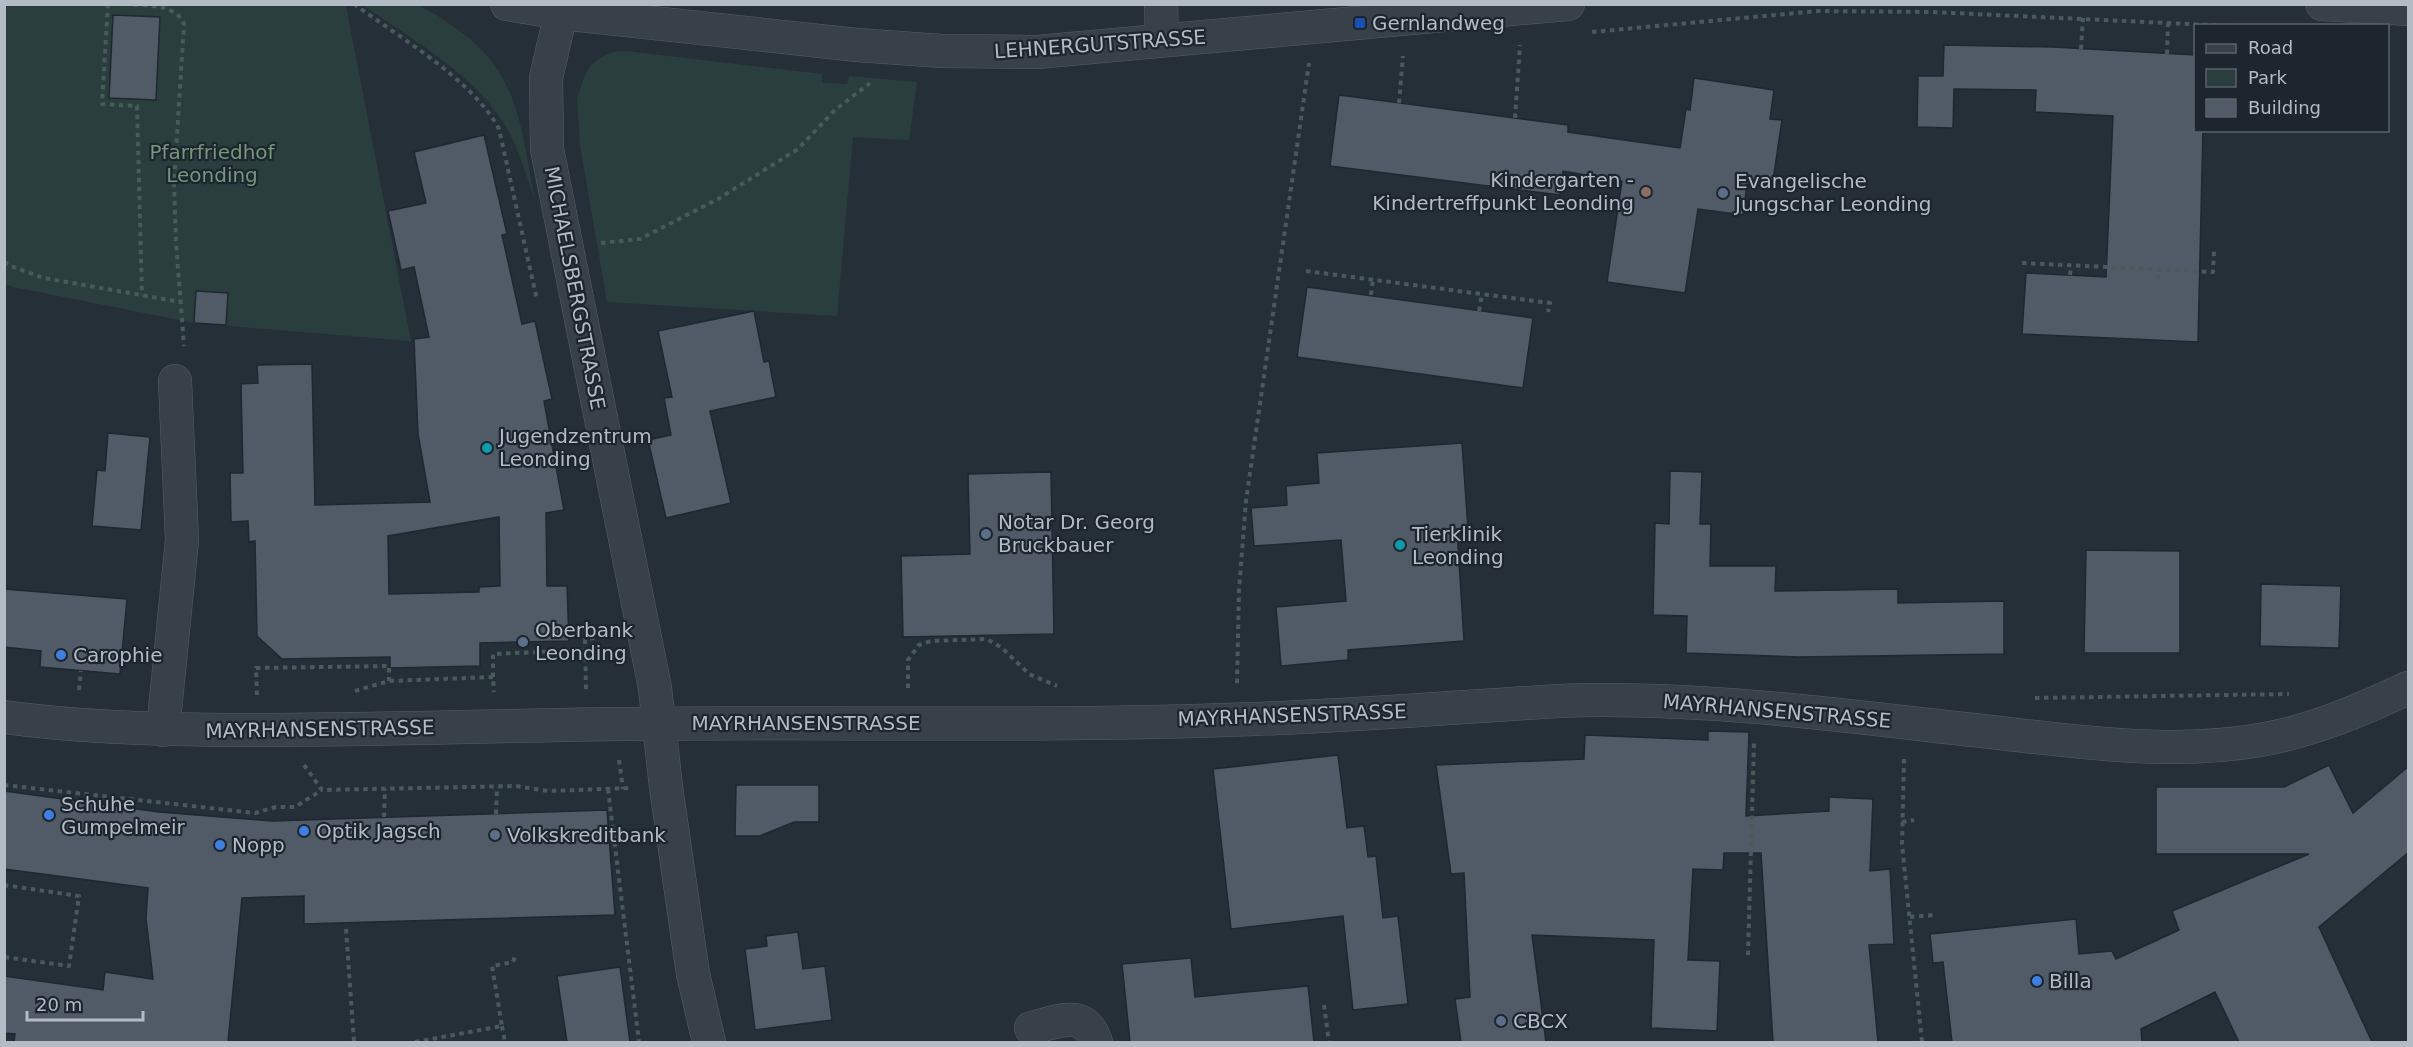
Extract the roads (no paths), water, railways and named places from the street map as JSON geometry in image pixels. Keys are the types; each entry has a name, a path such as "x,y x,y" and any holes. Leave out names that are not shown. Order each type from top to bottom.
{"street":[{"path":"507,4 562,9"},
{"path":"1161,4 1162,40"},
{"path":"2322,4 2409,9"},
{"name":"LEHNERGUTSTRASSE","path":"562,9 856,45 942,51 1036,52 1502,8 1575,19"},
{"name":"MICHAELSBERGSTRASSE","path":"562,9 546,78 547,149 656,688 693,974 709,1042"},
{"path":"163,729 182,540 176,381"},
{"name":"MAYRHANSENSTRASSE","path":"4,717 50,724 276,731 615,724 1253,719 1574,700 1656,700 1785,709 2115,746 2190,747 2256,741 2304,730 2364,708 2409,688"},
{"path":"1031,1029 1071,1019 1083,1022 1092,1031 1096,1042"}],"place":[{"name":"Gernlandweg","path":"1360,23"},
{"name":"Kindergarten - Kindertreffpunkt Leonding","path":"1646,192"},
{"name":"Evangelische Jungschar Leonding","path":"1723,193"},
{"name":"Jugendzentrum Leonding","path":"487,448"},
{"name":"Notar Dr. Georg Bruckbauer","path":"986,534"},
{"name":"Tierklinik Leonding","path":"1400,545"},
{"name":"Oberbank Leonding","path":"523,642"},
{"name":"Carophie","path":"61,655"},
{"name":"Schuhe Gumpelmeir","path":"49,815"},
{"name":"Optik Jagsch","path":"304,831"},
{"name":"Volkskreditbank","path":"495,835"},
{"name":"Nopp","path":"220,845"},
{"name":"Billa","path":"2037,981"},
{"name":"CBCX","path":"1501,1021"}],"park label":[{"name":"Pfarrfriedhof Leonding","path":"212,164"}]}
